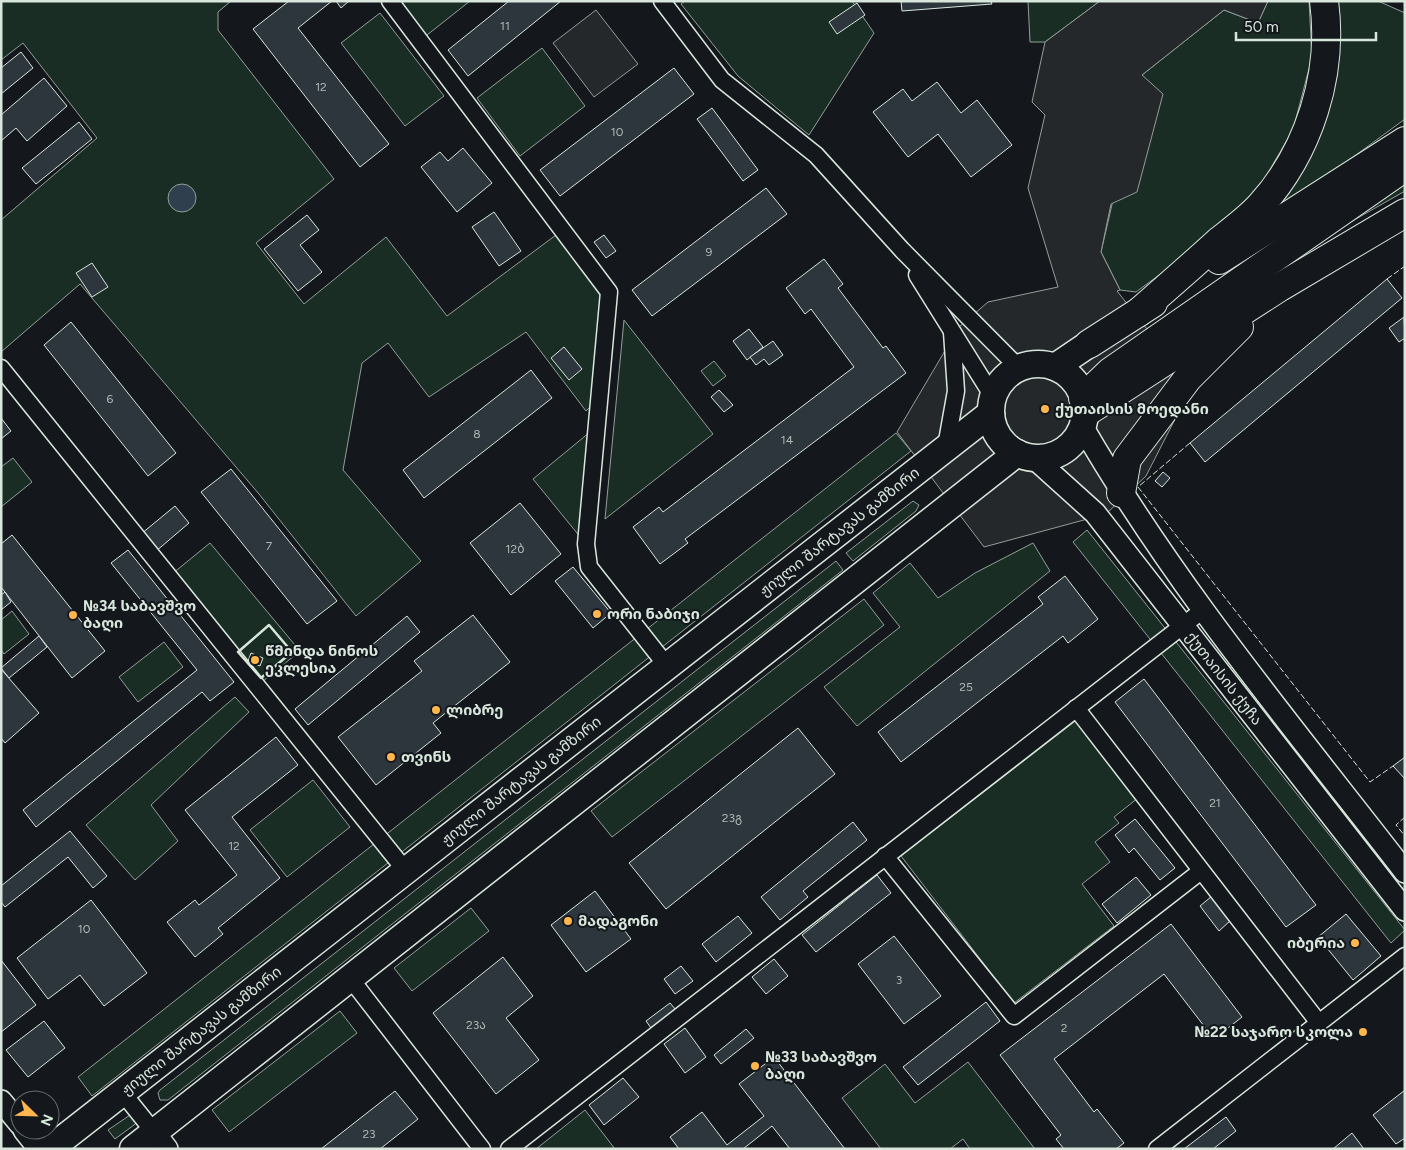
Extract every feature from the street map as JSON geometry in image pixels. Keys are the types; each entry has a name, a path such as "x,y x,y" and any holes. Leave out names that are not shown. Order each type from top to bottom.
{"highway":[{"path":"1139,312 1259,207 1284,175 1308,130 1319,95 1326,51 1324,1"},
{"path":"1089,344 1405,141"},
{"path":"1083,413 1110,372 1405,167"},
{"path":"1083,413 1280,287 1405,214"},
{"path":"1121,493 1127,459 1188,378 1280,287"}],"main road":[{"path":"1055,366 1089,344"},
{"path":"1037,363 1055,366 1069,375 1079,388 1083,413 1072,444 1055,455 1026,456 1006,447 992,425 992,404 1002,378 1018,367 1037,363"},
{"name":"ჟიული შარტავას გამზირი","path":"50,1149 946,447 992,404"},
{"path":"133,1149 160,1141 350,978 1026,456"}],"street":[{"path":"390,1 609,292 586,544 589,567 667,666"},
{"path":"662,1 722,80 816,155 902,250 1018,367"},
{"path":"902,250 952,332 992,404"},
{"path":"946,447 956,391 952,332"},
{"path":"1,368 406,871"},
{"name":"ქუთაისის ქუჩა","path":"1083,413 1121,493 1202,610 1405,872"},
{"name":"ქუთაისის ქუჩა","path":"1026,456 1095,513 1405,910"},
{"path":"509,1149 1202,610"},
{"path":"1076,708 1318,1023"},
{"path":"885,856 1014,1016 1201,871"},
{"path":"1157,1149 1405,956"},
{"path":"350,978 482,1149"},
{"path":"122,1092 160,1141"},
{"path":"1,1101 10,1112"}],"green space":[{"path":"1,1 231,1 218,12 218,30 334,179 256,243 304,304 386,237 447,316 556,235 604,300 597,400 586,411 526,332 429,397 388,343 362,363 343,470 421,561 356,616 259,494 80,284 1,352 1,220 97,138 23,43 1,60"},
{"path":"397,1 470,1 422,39"},
{"path":"685,1 852,1 874,33 809,135 738,76 681,4"},
{"path":"1028,1 1100,1 1045,42 1030,42"},
{"path":"1268,1 1309,1 1312,57 1293,130 1259,188 1208,239 1136,292 1120,290 1101,252 1142,75 1224,10 1258,23"},
{"path":"1332,1 1378,1 1405,13 1405,119 1266,221 1299,166"},
{"path":"380,13 444,96 405,126 341,43"},
{"path":"542,48 585,106 520,156 477,98"},
{"path":"1405,180 1405,191 1326,236"},
{"path":"624,320 713,434 605,519"},
{"path":"714,361 726,376 713,386 701,371"},
{"path":"590,432 581,538 533,479"},
{"path":"896,433 911,451 92,1096 78,1077"},
{"path":"13,458 32,482 1,507 1,467"},
{"path":"913,501 919,505 916,511 853,561 846,553"},
{"path":"1087,530 1405,930 1391,943 1073,542"},
{"path":"210,543 300,651 262,682 172,574"},
{"path":"1033,543 1050,571 857,726 824,687 900,627 873,593 910,563 938,598 975,573"},
{"path":"836,561 843,570 168,1100 160,1100 158,1093 160,1090"},
{"path":"864,599 884,625 612,837 591,811"},
{"path":"12,611 29,634 4,654 1,650 1,620"},
{"path":"164,642 183,667 138,702 119,677"},
{"path":"235,697 249,712 151,805 178,841 135,880 86,825"},
{"path":"1078,719 1138,798 1114,817 1119,823 1095,842 1110,862 1082,884 1114,926 1014,1003 901,856"},
{"path":"313,780 350,827 287,877 250,830"},
{"path":"471,908 489,931 412,991 394,968"},
{"path":"340,1011 357,1033 229,1132 212,1110"},
{"path":"968,1062 1035,1149 970,1149 963,1139 950,1149 881,1149 842,1098 885,1064 915,1103"},
{"path":"585,1110 615,1149 536,1149"},
{"path":"133,1113 138,1122 115,1139 108,1130"}],"shaded area":[{"name":"ქუთაისის მოედანი","path":"1100,1 1268,1 1258,23 1224,10 1142,75 1163,94 1137,192 1111,204 1101,252 1120,290 1117,291 1192,386 1146,476 1106,514 984,547 897,432 959,327 988,302 1058,287 1028,188 1045,115 1032,102 1045,42"},
{"path":"596,10 638,64 594,97 553,43"}],"water":[{"path":"182,184 192,188 196,198 192,208 182,212 172,208 168,198 172,188"}],"building":[{"path":"289,1 332,1 298,28 389,144 360,167 253,29"},
{"path":"336,1 349,1 341,8"},
{"path":"509,1 561,1 468,76 448,50"},
{"path":"901,1 991,1 992,4 902,11"},
{"path":"857,3 865,15 837,34 829,22"},
{"path":"21,52 33,68 1,94 1,68"},
{"path":"674,68 694,94 560,196 540,170"},
{"path":"44,78 67,106 27,141 16,128 1,141 1,115"},
{"path":"937,82 961,113 977,100 1012,145 971,177 938,134 908,157 873,112 903,89 912,101"},
{"path":"712,108 758,170 743,181 697,119"},
{"path":"79,122 92,139 36,184 22,168"},
{"path":"463,148 492,183 457,212 421,167 440,152 448,161"},
{"path":"766,188 787,214 652,316 632,290"},
{"path":"494,212 521,251 499,266 472,227"},
{"path":"307,215 319,230 300,245 322,272 298,291 264,249"},
{"path":"604,235 616,251 606,258 594,242"},
{"path":"824,259 843,284 838,288 883,348 886,346 906,373 685,539 688,543 660,564 633,527 659,507 663,512 854,367 811,309 805,314 786,288"},
{"path":"92,263 108,287 92,297 76,273"},
{"path":"1387,279 1402,298 1205,462 1190,443"},
{"path":"1404,317 1405,338 1399,342 1389,328"},
{"path":"71,322 176,453 148,476 44,345"},
{"path":"749,329 763,347 747,360 733,341"},
{"path":"773,341 783,355 769,365 764,359 756,365 750,357"},
{"path":"564,347 582,369 569,380 551,358"},
{"path":"531,370 552,398 424,498 403,470"},
{"path":"719,390 733,405 724,412 711,397"},
{"path":"1,418 11,431 1,439"},
{"path":"231,469 337,601 307,624 201,492"},
{"path":"1163,472 1170,478 1162,487 1155,481"},
{"path":"520,503 561,554 511,595 470,543"},
{"path":"175,506 189,523 155,552 141,534"},
{"path":"12,535 105,651 72,678 1,587 1,544"},
{"path":"128,550 234,682 210,701 202,692 36,827 23,810 197,670 111,563"},
{"path":"573,567 611,613 593,628 555,581"},
{"path":"1065,576 1098,619 1068,643 1063,636 901,762 878,732 1043,604 1038,597"},
{"path":"5,592 11,602 1,610 1,595"},
{"path":"473,615 510,662 433,723 441,733 376,785 338,737 422,671 414,661"},
{"path":"407,616 420,632 308,725 295,709"},
{"path":"39,636 47,647 9,678 1,668"},
{"name":"წმინდა ნინოს ეკლესია","path":"251,653 263,658 260,666 248,661"},
{"path":"1,669 39,713 5,743 1,738"},
{"path":"1144,679 1316,905 1286,927 1115,702"},
{"path":"798,728 835,774 666,909 629,863"},
{"path":"276,737 298,765 232,817 280,878 218,928 223,934 195,957 167,922 195,900 199,905 237,875 185,810"},
{"path":"1405,757 1405,779 1393,766"},
{"path":"1135,819 1175,868 1160,880 1134,848 1129,853 1115,835"},
{"path":"853,822 867,840 803,891 808,897 780,920 761,897"},
{"path":"70,831 107,876 93,888 68,857 5,907 1,902 1,886"},
{"path":"877,875 891,893 816,952 802,935"},
{"path":"1136,877 1151,895 1117,923 1102,904"},
{"path":"595,891 631,939 586,972 551,925"},
{"path":"1212,896 1231,920 1219,931 1200,906"},
{"path":"91,900 147,973 104,1006 80,975 48,999 17,958"},
{"path":"1346,914 1381,956 1353,980 1318,937"},
{"path":"738,916 752,933 716,962 702,944"},
{"path":"1171,924 1242,1017 1214,1039 1164,974 1054,1059 1094,1112 1097,1109 1124,1143 1116,1149 1064,1149 1056,1139 1061,1135 1000,1055"},
{"path":"894,936 941,996 904,1024 858,964"},
{"path":"503,957 533,996 506,1018 539,1060 496,1094 433,1013"},
{"path":"774,959 788,976 766,994 752,977"},
{"path":"1,960 36,1005 1,1032"},
{"path":"681,966 693,981 675,994 664,979"},
{"path":"986,1002 1000,1021 918,1085 903,1067"},
{"path":"670,1003 676,1010 651,1028 646,1021"},
{"path":"44,1021 65,1048 28,1077 6,1050"},
{"path":"685,1028 706,1057 685,1073 664,1044"},
{"path":"746,1029 754,1038 721,1064 714,1055"},
{"path":"774,1057 845,1149 790,1149 772,1126 743,1149 679,1149 670,1137 702,1112 727,1145 764,1116 739,1084"},
{"path":"623,1078 639,1097 604,1125 589,1105"},
{"path":"1405,1090 1405,1138 1396,1144 1373,1115"},
{"path":"395,1091 418,1119 380,1149 321,1149"},
{"path":"1226,1117 1236,1131 1213,1149 1184,1149"},
{"path":"1352,1133 1364,1149 1333,1149"}],"fence":[{"path":"1387,279 1405,266"},
{"path":"1190,443 1138,487 1370,782 1393,766"},
{"path":"1405,817 1396,825 1405,836"}],"wall":[{"path":"269,625 292,652 261,678 238,652 269,625"}],"place":[{"name":"ქუთაისის მოედანი","path":"1045,409"},
{"name":"ორი ნაბიჯი","path":"597,614"},
{"name":"№34 საბავშვო ბაღი","path":"73,615"},
{"name":"წმინდა ნინოს ეკლესია","path":"255,660"},
{"name":"ლიბრე","path":"436,710"},
{"name":"თვინს","path":"391,757"},
{"name":"მადაგონი","path":"568,921"},
{"name":"იბერია","path":"1355,943"},
{"name":"№22 საჯარო სკოლა","path":"1363,1032"},
{"name":"№33 საბავშვო ბაღი","path":"755,1066"}]}
